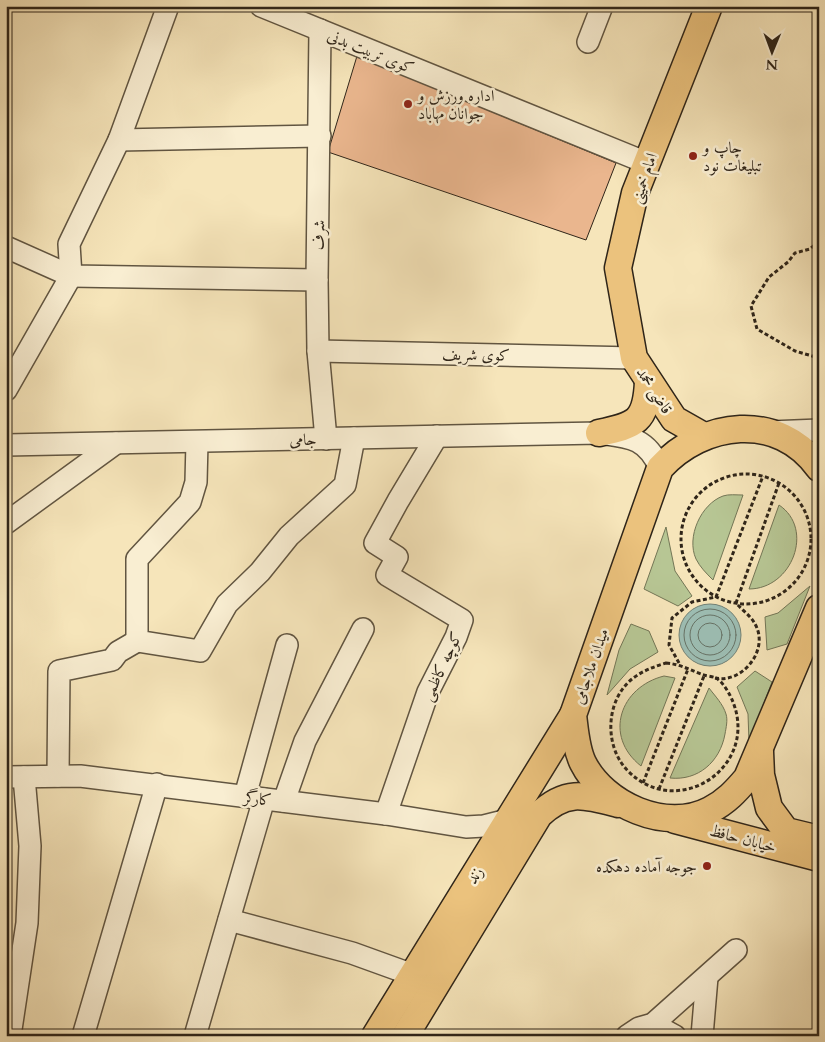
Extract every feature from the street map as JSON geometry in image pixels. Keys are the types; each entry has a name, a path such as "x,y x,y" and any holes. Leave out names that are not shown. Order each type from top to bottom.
{"main road":[{"name":"امام خمینی","path":"634,358 618,268 636,193 706,7"},
{"name":"قاضی محمد","path":"634,358 674,419 690,430 704,436"},
{"path":"599,433 625,428 638,420 646,407 648,382"},
{"name":"میدان ملاجامی","path":"819,468 795,443 770,432 750,429 704,436 673,454 660,468 573,714 575,735 582,761 591,778 603,791 621,804 667,818 708,811 731,797 747,778 819,608"},
{"name":"زند","path":"375,1036 573,714"},
{"name":"خیابان حافظ","path":"760,749 761,775 769,808 786,831 819,839"},
{"name":"زند","path":"404,1036 539,815 550,804 567,797 585,796 621,804"},
{"name":"خیابان حافظ","path":"667,818 819,858"}],"street":[{"path":"6,390 71,276 69,244 120,140 168,6"},
{"name":"کوی تربیت بدنی","path":"261,6 647,163"},
{"path":"588,42 602,6"},
{"name":"شرف","path":"320,30 318,351 326,439"},
{"path":"120,140 320,136"},
{"path":"6,247 71,276 317,280"},
{"name":"کوی شریف","path":"318,351 634,358"},
{"path":"770,432 819,430"},
{"name":"جامی","path":"6,445 599,433 627,436 638,441 651,452 660,468"},
{"name":"کوچه کاظمی","path":"386,814 428,692 456,637 462,620 387,576 397,557 375,543 437,436"},
{"path":"58,776 59,671 112,660 118,652 137,641 200,651 228,604 260,572 288,536 345,485 354,438"},
{"path":"137,641 137,559 190,502 196,482 197,442"},
{"path":"6,523 116,443"},
{"path":"264,799 305,740 363,629"},
{"path":"195,1036 264,799 287,645"},
{"name":"کارگر","path":"15,777 80,776 157,784 386,814 466,827 484,826 508,820"},
{"path":"10,1036 27,922 30,846 15,777"},
{"path":"83,1036 157,784"},
{"path":"230,920 352,953 413,975"},
{"path":"627,1036 639,1028 653,1024 736,950"},
{"path":"702,1036 707,977"},
{"path":"653,1024 675,1036"}],"path":[{"path":"819,240 810,249 795,253 769,277 751,306 758,329 795,351 819,358"},
{"path":"744,474 763,476 780,483 796,498 807,517 811,539 807,561 796,580 780,595 758,603 736,604 716,597 700,586 689,571 682,553 680,534 685,515 694,499 708,486 725,477 744,474"},
{"path":"716,597 763,476"},
{"path":"736,604 780,483"},
{"path":"679,664 669,644 672,618 692,602 716,597"},
{"path":"715,678 730,694 738,714 739,736 732,756 719,773 701,786 680,791 659,789 643,783 627,771 616,754 611,735 611,715 618,696 630,680 646,669 666,663 679,664 704,676 715,678 726,680 736,677 749,666 758,645 756,624 736,604"},
{"path":"643,783 688,669"},
{"path":"659,789 704,676"}],"green space":[{"path":"725,495 743,495 713,580 699,565 693,550 694,532 697,522 708,506 715,500"},
{"path":"779,505 790,516 796,528 797,542 794,556 787,569 777,579 764,586 749,589"},
{"path":"666,527 675,571 692,596 678,606 644,589"},
{"path":"810,586 787,644 767,650 765,617 778,613"},
{"path":"631,624 649,631 658,652 630,669 607,695 619,650"},
{"path":"755,671 772,682 749,742 748,714 737,687"},
{"path":"664,676 675,678 641,766 629,754 622,741 620,727 622,714 627,701 636,690"},
{"path":"709,688 721,703 727,716 722,744 713,761 706,768 690,776 670,778"}],"water":[{"path":"704,604 716,604 732,613 739,623 741,635 739,647 732,657 716,666 704,666 693,661 684,652 679,641 679,629 684,618 693,609"}],"building":[{"name":"اداره ورزش و جوانان مهاباد","path":"357,56 616,163 586,240 328,152"}],"place":[{"name":"اداره ورزش و جوانان مهاباد","path":"408,104"},
{"name":"چاپ و تبلیغات نود","path":"693,156"},
{"name":"جوجه آماده دهکده","path":"707,866"}]}
